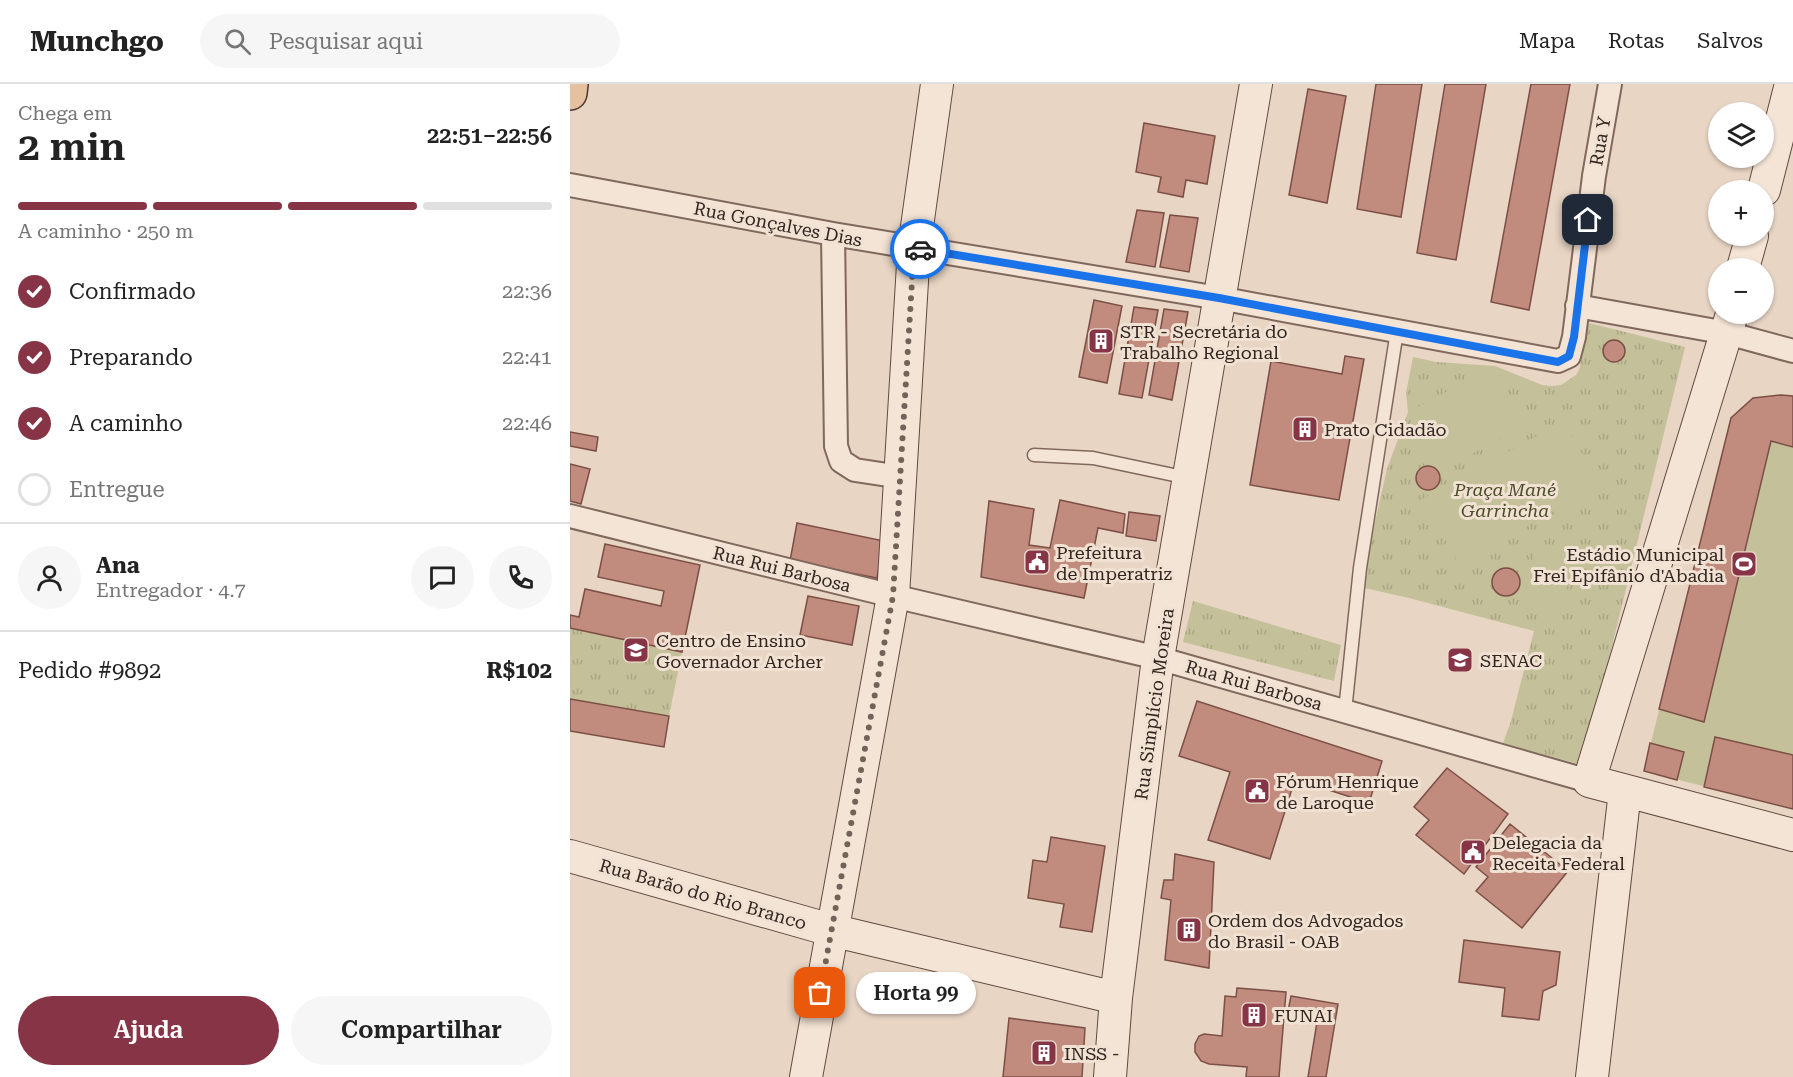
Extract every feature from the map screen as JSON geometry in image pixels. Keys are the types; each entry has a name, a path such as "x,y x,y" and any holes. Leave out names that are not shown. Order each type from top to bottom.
{"main road":[{"path":"570,93 572,84"},
{"path":"806,1077 893,596 914,248 937,84"},
{"name":"Rua Simplício Moreira","path":"1110,1077 1116,998 1158,658 1256,84"},
{"path":"1767,180 1791,84"},
{"path":"1589,781 1729,324"},
{"name":"Rua Rui Barbosa","path":"1589,781 1793,835"},
{"path":"1592,1077 1625,791"},
{"name":"Rua Barão do Rio Branco","path":"570,856 831,930 1116,998"}],"street":[{"name":"Rua Y","path":"1577,306 1594,176 1610,84"},
{"name":"Rua Gonçalves Dias","path":"570,185 833,234 1219,298 1558,362 1566,359 1571,352 1577,306"},
{"path":"833,234 836,446 841,460 855,470 901,477"},
{"path":"1577,306 1708,321"},
{"path":"1731,324 1793,351"},
{"name":"Rua Rui Barbosa","path":"570,516 893,596 1158,658 1589,781"}],"lane":[{"path":"1345,711 1360,568 1397,330"},
{"path":"1034,454 1093,458 1189,478"}],"green space":[{"name":"Praça Mané Garrincha","path":"1589,323 1685,347 1583,765 1503,743 1511,721 1534,631 1360,587 1387,469 1408,412 1406,393 1413,357 1436,362 1495,366 1542,385 1561,385 1576,375 1579,370"},
{"path":"1495,366 1526,425 1439,471 1408,412"},
{"name":"Estádio Municipal Frei Epifânio d'Abadia","path":"1793,396 1793,809 1644,771 1731,418 1753,398"},
{"path":"1564,421 1600,486 1459,564 1422,499"},
{"path":"1538,544 1576,555 1560,613 1522,602"},
{"path":"1193,601 1341,645 1334,681 1183,642"},
{"path":"570,628 682,652 669,716 570,699"}],"building":[{"path":"1376,84 1422,84 1401,217 1357,209"},
{"path":"1445,84 1486,84 1456,260 1417,253"},
{"path":"1531,84 1570,84 1529,310 1491,302"},
{"path":"1308,89 1346,96 1327,203 1289,195"},
{"path":"1144,123 1215,136 1207,184 1186,180 1183,197 1158,192 1161,177 1136,172"},
{"path":"1137,210 1164,213 1155,267 1126,262"},
{"path":"1170,215 1198,218 1189,272 1160,267"},
{"name":"STR - Secretária do Trabalho Regional","path":"1094,300 1122,306 1107,383 1079,377"},
{"path":"1134,307 1158,310 1142,398 1119,394"},
{"path":"1164,309 1188,312 1172,400 1149,395"},
{"path":"1614,340 1622,343 1625,351 1622,359 1614,362 1606,359 1603,351 1606,343"},
{"name":"Prato Cidadão","path":"1345,356 1364,359 1339,500 1250,485 1271,361 1342,374"},
{"path":"1793,396 1793,447 1771,441 1704,722 1659,709 1731,418 1753,398"},
{"path":"570,432 598,437 596,451 570,446"},
{"path":"570,464 590,469 581,504 570,501"},
{"path":"1428,466 1437,469 1440,478 1437,487 1428,490 1419,487 1416,478 1419,469"},
{"name":"Prefeitura de Imperatriz","path":"1060,500 1125,514 1123,533 1098,528 1084,598 981,577 989,501 1034,509 1029,545 1050,548"},
{"path":"1129,512 1160,516 1156,541 1126,536"},
{"path":"797,523 884,541 877,578 790,561"},
{"path":"605,544 700,565 682,652 570,628 570,615 579,617 585,589 661,606 664,591 598,577"},
{"path":"1506,568 1516,572 1520,582 1516,592 1506,596 1496,592 1492,582 1496,572"},
{"path":"808,596 859,606 852,645 800,635"},
{"path":"570,699 669,716 664,747 570,731"},
{"name":"Fórum Henrique de Laroque","path":"1197,701 1382,761 1369,803 1295,779 1270,859 1208,840 1230,772 1179,756"},
{"path":"1715,737 1793,755 1793,809 1704,787"},
{"path":"1650,743 1684,752 1677,780 1644,771"},
{"path":"1447,768 1508,814 1464,874 1416,835 1429,820 1414,807"},
{"path":"1510,824 1568,871 1522,928 1476,891 1488,877 1476,867"},
{"path":"1051,837 1105,846 1092,932 1060,927 1064,904 1028,898 1033,860 1047,862"},
{"name":"Ordem dos Advogados do Brasil - OAB","path":"1175,854 1214,862 1209,968 1165,960 1171,900 1161,898 1164,880 1173,880"},
{"path":"1464,940 1560,952 1556,985 1543,991 1539,1020 1502,1016 1505,988 1459,982"},
{"name":"FUNAI","path":"1237,988 1286,992 1279,1077 1246,1077 1247,1067 1209,1064 1201,1061 1195,1052 1195,1044 1199,1036 1204,1034 1222,1036 1225,996 1236,997"},
{"path":"1291,996 1338,1004 1326,1077 1308,1077 1318,1016 1288,1011"},
{"name":"INSS -","path":"1009,1018 1085,1028 1082,1077 1003,1077"}],"way so far":[{"path":"820,993 893,596 914,248 920,249"}],"place":[{"name":"STR - Secretária do Trabalho Regional","path":"1101,341"},
{"name":"Prato Cidadão","path":"1305,429"},
{"name":"Prefeitura de Imperatriz","path":"1037,562"},
{"name":"Estádio Municipal Frei Epifânio d'Abadia","path":"1744,564"},
{"name":"Centro de Ensino Governador Archer","path":"636,650"},
{"name":"SENAC","path":"1460,660"},
{"name":"Fórum Henrique de Laroque","path":"1257,791"},
{"name":"Delegacia da Receita Federal","path":"1473,852"},
{"name":"Ordem dos Advogados do Brasil - OAB","path":"1189,930"},
{"name":"Horta 99","path":"820,993"},
{"name":"FUNAI","path":"1254,1015"},
{"name":"INSS -","path":"1044,1053"}],"route":[{"path":"920,249 1219,298 1558,362 1566,359 1571,352 1588,220"}]}
